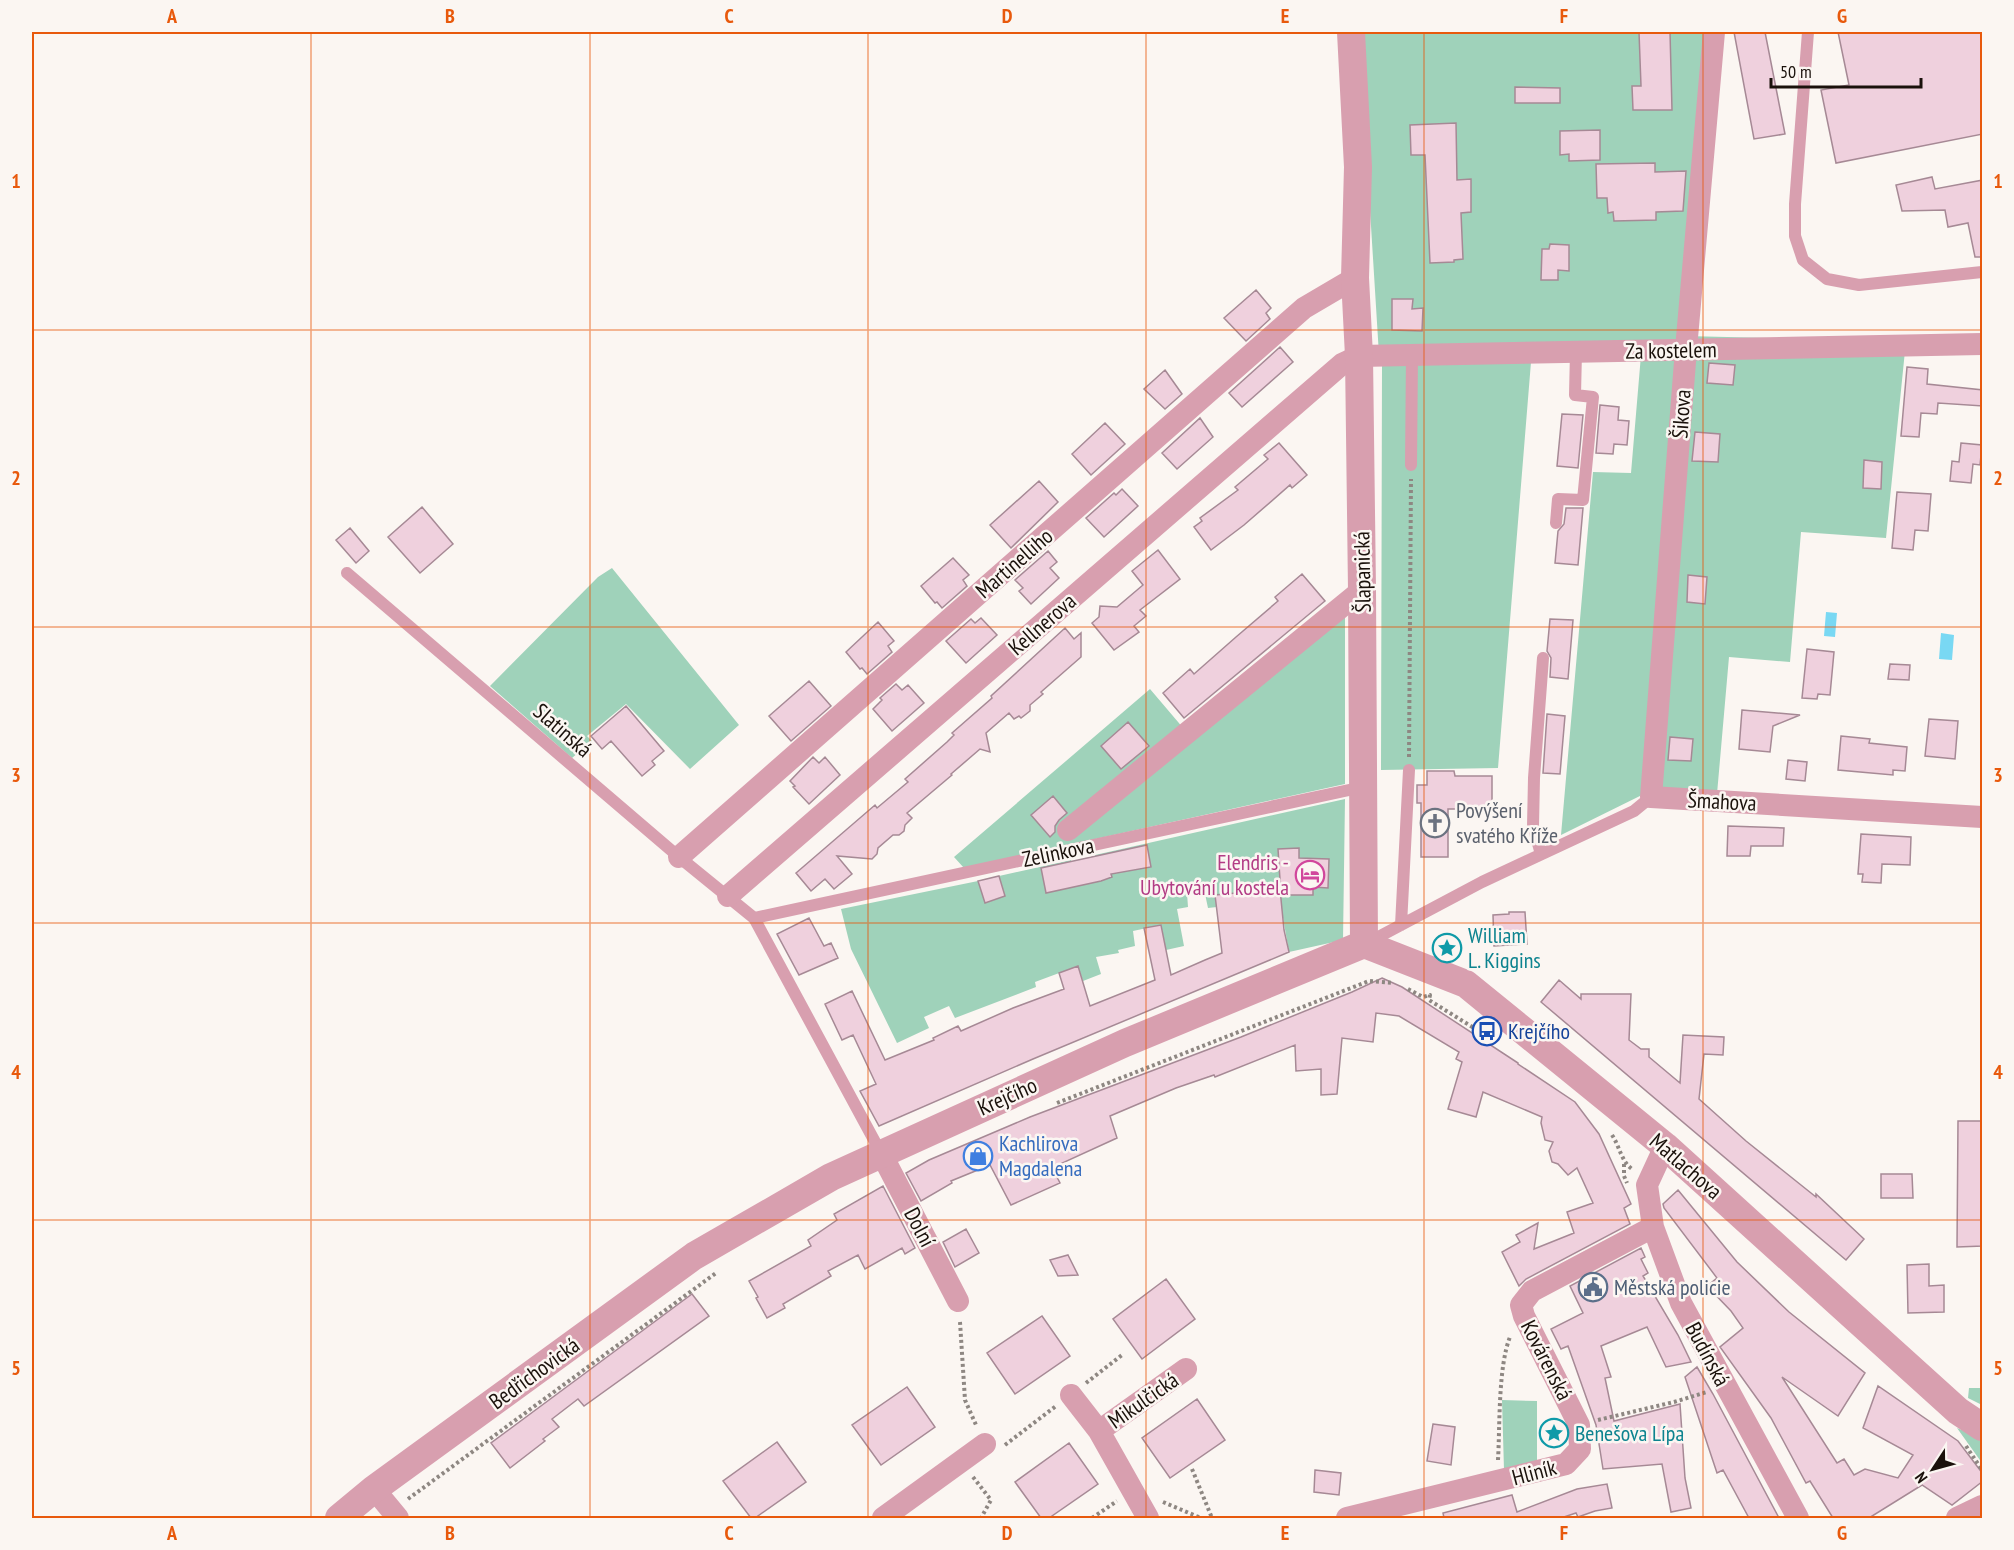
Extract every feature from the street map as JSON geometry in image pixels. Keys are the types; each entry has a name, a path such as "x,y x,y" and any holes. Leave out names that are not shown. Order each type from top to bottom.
{"street":[{"name":"Šlapanická","path":"1351,32 1358,167 1355,278 1359,356 1364,944"},
{"name":"Šikova","path":"1651,797 1686,350 1714,32"},
{"name":"Martinelliho","path":"680,857 1304,308 1355,278"},
{"name":"Za kostelem","path":"1359,356 1983,344"},
{"name":"Kellnerova","path":"728,896 1342,364 1359,356"},
{"name":"Zelinkova","path":"1068,830 1362,590"},
{"name":"Šmahova","path":"1651,797 1983,817"},
{"name":"Matlachova","path":"1364,944 1466,984 1665,1146 1958,1411 1983,1427"},
{"name":"Krejčího","path":"694,1256 831,1177 881,1153 1125,1043 1364,944"},
{"path":"1648,1182 1665,1146"},
{"name":"Dolní","path":"881,1153 958,1301"},
{"name":"Budínská","path":"1648,1182 1653,1227 1681,1303 1798,1518"},
{"name":"Kovárenská","path":"1580,1425 1524,1316 1521,1305 1532,1291 1653,1227"},
{"name":"Bedřichovická","path":"339,1518 694,1256"},
{"name":"Mikulčická","path":"1099,1431 1186,1369"},
{"name":"Mikulčická","path":"1071,1395 1099,1431 1148,1518"},
{"name":"Hliník","path":"1347,1518 1566,1464 1580,1449 1580,1425"},
{"path":"883,1518 985,1444"},
{"path":"374,1490 395,1515"},
{"path":"1957,1518 1983,1506"}],"lane":[{"path":"1808,32 1795,204 1795,236 1803,260 1827,279 1859,285 1983,272"},
{"path":"1556,523 1558,499 1582,500 1593,397 1575,395 1576,352"},
{"path":"1411,465 1412,355"},
{"name":"Slatinská","path":"347,573 754,918"},
{"path":"1541,854 1533,826 1534,778 1544,658"},
{"path":"1401,925 1409,770"},
{"name":"Zelinkova","path":"754,918 1363,787"},
{"path":"1364,944 1482,882 1634,811 1651,797"},
{"path":"754,918 881,1153"}],"path":[{"path":"1409,770 1411,465"},
{"path":"1047,1107 1369,981 1398,983"},
{"path":"1406,988 1423,998 1430,995 1430,1000 1482,1033 1487,1031 1494,1036"},
{"path":"1610,1133 1619,1146 1624,1163 1648,1182"},
{"path":"395,1515 725,1267"},
{"path":"958,1301 965,1400 985,1444 993,1455 1122,1355"},
{"path":"1495,1482 1506,1347 1513,1331 1524,1316"},
{"path":"1580,1425 1674,1402 1725,1386"},
{"path":"1192,1469 1212,1518"},
{"path":"969,1471 991,1500 981,1518"}],"green space":[{"path":"1359,32 1710,32 1685,336 1906,341 1886,538 1801,532 1790,662 1729,657 1717,794 1646,793 1561,835 1593,472 1631,473 1641,355 1379,355"},
{"path":"1531,362 1498,768 1381,770 1382,366"},
{"path":"612,568 739,725 690,769 626,704 587,736 592,741 572,758 490,686 598,577"},
{"path":"1345,598 1345,784 964,868 954,857 1150,689 1184,729"},
{"path":"1345,799 1343,940 1289,952 1282,912 1208,908 1205,894 1187,893 1188,907 1177,909 1184,946 1166,950 1161,925 1133,931 1135,946 1118,950 1119,953 1096,957 1101,974 1083,981 1078,966 1035,982 1036,987 955,1018 949,1006 924,1017 929,1028 897,1043 851,949 841,909 978,881 986,903 1005,896 999,876 1071,860 1077,886 1096,857 1095,855"},
{"path":"1969,1388 1982,1388 1982,1405 1968,1398"},
{"path":"1502,1400 1537,1401 1537,1461 1504,1470"},
{"path":"1957,1428 1982,1438 1982,1463"}],"water":[{"path":"1826,612 1837,613 1835,637 1824,636"},
{"path":"1941,633 1954,635 1952,660 1939,659"}],"building":[{"path":"1639,32 1670,32 1672,110 1633,110 1632,86 1641,86"},
{"path":"1734,32 1765,32 1785,134 1754,139"},
{"path":"1838,32 1983,32 1983,134 1836,163 1821,90 1849,85"},
{"path":"1515,87 1560,88 1560,103 1515,103"},
{"path":"1456,123 1457,180 1471,179 1471,212 1461,213 1463,259 1454,260 1454,262 1430,263 1425,155 1411,155 1410,125"},
{"path":"1600,130 1600,160 1569,161 1569,154 1560,155 1560,131"},
{"path":"1655,163 1655,172 1686,171 1683,211 1656,212 1656,220 1614,221 1613,212 1608,213 1607,198 1597,198 1596,164"},
{"path":"1932,177 1935,189 1983,180 1983,257 1975,257 1968,223 1948,227 1945,210 1902,211 1896,185"},
{"path":"1550,244 1569,245 1569,271 1558,270 1558,280 1541,280 1542,249 1549,249"},
{"path":"1256,290 1271,308 1266,313 1270,319 1246,341 1224,318"},
{"path":"1392,299 1413,299 1412,309 1423,308 1422,331 1392,330"},
{"path":"1280,347 1293,362 1242,407 1229,393"},
{"path":"1709,363 1735,365 1733,385 1707,383"},
{"path":"1907,367 1928,369 1927,384 1983,390 1983,406 1938,403 1937,414 1921,413 1919,437 1901,436"},
{"path":"1165,370 1182,394 1165,409 1144,389"},
{"path":"1600,405 1619,407 1618,420 1629,421 1627,445 1614,444 1613,454 1596,453"},
{"path":"1562,414 1583,415 1578,468 1557,466"},
{"path":"1200,418 1213,437 1177,469 1162,453"},
{"path":"1105,423 1125,444 1091,475 1072,454"},
{"path":"1695,432 1720,434 1718,462 1692,461"},
{"path":"1279,443 1307,475 1292,488 1290,485 1211,550 1194,527 1202,521 1200,518 1238,490 1235,487 1268,459 1264,455"},
{"path":"1961,443 1982,445 1980,465 1973,464 1971,483 1950,481 1952,461 1959,462"},
{"path":"1864,460 1882,462 1881,489 1863,488"},
{"path":"1039,481 1058,502 1011,548 990,525"},
{"path":"1122,489 1138,506 1104,537 1086,518 1114,493 1116,495"},
{"path":"1897,492 1931,494 1928,531 1915,530 1913,550 1892,548"},
{"path":"422,507 453,544 420,573 388,537"},
{"path":"1566,508 1583,508 1578,565 1555,563 1558,531 1564,524"},
{"path":"350,528 369,551 356,563 336,540"},
{"path":"1158,550 1180,579 1140,610 1146,616 1134,626 1139,632 1114,650 1092,623 1099,617 1100,606 1117,607 1143,585 1132,571"},
{"path":"1048,551 1057,562 1050,568 1059,578 1031,604 1019,591 1023,588 1015,580"},
{"path":"953,558 969,575 963,580 967,586 942,608 921,586"},
{"path":"1302,574 1325,601 1184,718 1163,693 1190,669 1194,674 1278,601 1275,597"},
{"path":"1688,575 1707,577 1705,604 1687,602"},
{"path":"981,618 997,635 966,663 946,641 971,619 975,623"},
{"path":"1550,619 1573,620 1568,679 1550,677 1551,658 1547,651"},
{"path":"878,622 894,641 888,646 892,652 867,674 846,652"},
{"path":"1065,628 1074,639 1081,633 1081,657 1041,692 1043,694 1030,705 1030,711 1021,718 1019,716 1014,719 1009,713 986,733 990,752 980,749 907,813 912,818 905,825 904,831 899,835 893,835 878,848 877,854 872,859 837,856 852,874 834,889 825,879 811,891 796,873 875,805 877,808 908,782 905,779 947,742 954,735 952,733"},
{"path":"1807,649 1834,652 1830,695 1818,694 1817,699 1802,698"},
{"path":"1890,664 1910,665 1909,680 1888,679"},
{"path":"809,681 831,706 791,741 769,716"},
{"path":"896,684 902,690 908,685 924,703 892,731 873,709 882,700 880,698"},
{"path":"626,706 664,751 652,761 655,765 642,776 611,741 602,749 591,736"},
{"path":"1742,710 1800,715 1773,726 1770,752 1739,749"},
{"path":"1547,714 1565,716 1560,774 1543,773"},
{"path":"1929,719 1958,721 1955,759 1925,756"},
{"path":"1128,722 1149,746 1121,769 1101,746"},
{"path":"1841,736 1870,739 1869,743 1907,747 1905,771 1893,770 1893,775 1838,770"},
{"path":"1670,737 1693,739 1691,761 1668,760"},
{"path":"813,757 819,763 825,757 840,775 809,804 790,781"},
{"path":"1788,760 1807,762 1805,781 1786,779"},
{"path":"1427,771 1454,771 1455,776 1492,776 1492,809 1448,809 1448,857 1421,857 1421,803 1417,803 1417,785 1427,785"},
{"path":"1053,796 1067,813 1059,820 1055,826 1055,832 1050,837 1031,815"},
{"path":"1728,826 1784,828 1783,846 1751,846 1750,856 1727,856"},
{"path":"1861,834 1911,837 1910,865 1882,864 1881,883 1862,882 1863,874 1858,874"},
{"path":"1147,845 1151,867 1111,874 1112,877 1101,881 1046,893 1041,868"},
{"path":"1299,848 1299,858 1329,859 1328,888 1313,887 1313,895 1281,895 1278,849"},
{"path":"999,876 1005,896 985,903 978,881"},
{"path":"1280,889 1284,930 1289,952 879,1126 860,1091 876,1084 853,1035 842,1040 825,1004 852,991 885,1060 934,1040 933,1038 958,1026 961,1031 1064,989 1059,973 1078,966 1090,1006 1155,980 1144,928 1161,925 1171,975 1222,953 1215,895"},
{"path":"1509,912 1525,912 1527,944 1494,946 1493,915 1509,914"},
{"path":"809,918 824,946 831,943 838,958 799,975 777,934"},
{"path":"1382,978 1402,987 1575,1102 1599,1134 1631,1204 1624,1208 1630,1224 1526,1279 1519,1286 1502,1252 1520,1242 1516,1235 1538,1223 1534,1249 1574,1233 1567,1212 1593,1203 1577,1168 1568,1175 1558,1164 1552,1162 1549,1151 1553,1142 1545,1140 1542,1117 1483,1092 1476,1117 1448,1109 1462,1062 1456,1059 1459,1052 1399,1016 1376,1013 1373,1042 1342,1038 1337,1094 1321,1095 1321,1069 1296,1071 1295,1045 1215,1077 1214,1075 1176,1088 1110,1116 1117,1138 1060,1164 1064,1173 1057,1177 1060,1183 1011,1205 990,1165 951,1181 952,1183 921,1201 906,1173 929,1160 1030,1117 1241,1037"},
{"path":"1559,980 1581,999 1581,994 1631,994 1629,1040 1641,1049 1649,1049 1649,1057 1680,1083 1683,1035 1724,1037 1723,1055 1704,1054 1699,1099 1746,1141 1816,1197 1816,1194 1864,1239 1846,1260 1541,1002"},
{"path":"1958,1121 1983,1121 1983,1246 1957,1247"},
{"path":"1881,1174 1912,1174 1913,1198 1881,1198"},
{"path":"883,1186 915,1248 905,1254 902,1248 865,1269 858,1255 828,1271 831,1276 783,1304 785,1308 767,1318 749,1281 811,1246 808,1240 837,1220 834,1214"},
{"path":"1678,1190 1737,1262 1789,1312 1865,1373 1838,1416 1782,1377 1837,1463 1844,1459 1854,1475 1865,1469 1898,1478 1913,1455 1863,1428 1878,1386 1958,1441 1983,1474 1983,1481 1952,1505 1922,1485 1869,1518 1833,1518 1810,1481 1806,1483 1771,1418 1720,1347 1743,1328 1731,1311 1707,1286 1717,1278 1664,1208 1663,1204"},
{"path":"966,1229 979,1253 955,1267 943,1242"},
{"path":"1641,1248 1645,1257 1641,1259 1648,1273 1643,1276 1678,1335 1691,1362 1666,1367 1647,1327 1601,1346 1611,1377 1605,1378 1614,1421 1680,1404 1685,1478 1691,1508 1671,1512 1662,1464 1603,1469 1596,1425 1568,1346 1561,1349 1551,1329 1583,1313 1570,1286"},
{"path":"1068,1255 1078,1275 1058,1276 1050,1260"},
{"path":"1929,1264 1929,1286 1944,1285 1944,1312 1908,1313 1907,1265"},
{"path":"1166,1279 1195,1319 1142,1359 1113,1319"},
{"path":"692,1294 709,1316 584,1406 578,1399 552,1419 559,1427 510,1468 491,1443"},
{"path":"1042,1316 1070,1356 1015,1394 987,1353"},
{"path":"1697,1367 1779,1518 1749,1518 1723,1470 1717,1473 1685,1377"},
{"path":"907,1387 935,1427 881,1465 852,1425"},
{"path":"1197,1399 1225,1440 1170,1478 1142,1438"},
{"path":"1433,1424 1455,1427 1451,1465 1427,1461"},
{"path":"777,1442 806,1482 755,1518 751,1518 723,1481"},
{"path":"1069,1443 1098,1484 1049,1518 1041,1518 1015,1482"},
{"path":"1315,1470 1341,1473 1339,1495 1314,1492"},
{"path":"1607,1484 1612,1508 1578,1517 1576,1513 1561,1518 1444,1518 1443,1513 1512,1495 1517,1512 1577,1489"}],"place":[{"name":"Povýšení svatého Kříže","path":"1435,823"},
{"name":"Elendris - Ubytování u kostela","path":"1310,875"},
{"name":"William L. Kiggins","path":"1447,948"},
{"name":"Krejčího","path":"1487,1031"},
{"name":"Kachlirova Magdalena","path":"978,1156"},
{"name":"Městská policie","path":"1593,1287"},
{"name":"Benešova Lípa","path":"1554,1433"}]}
